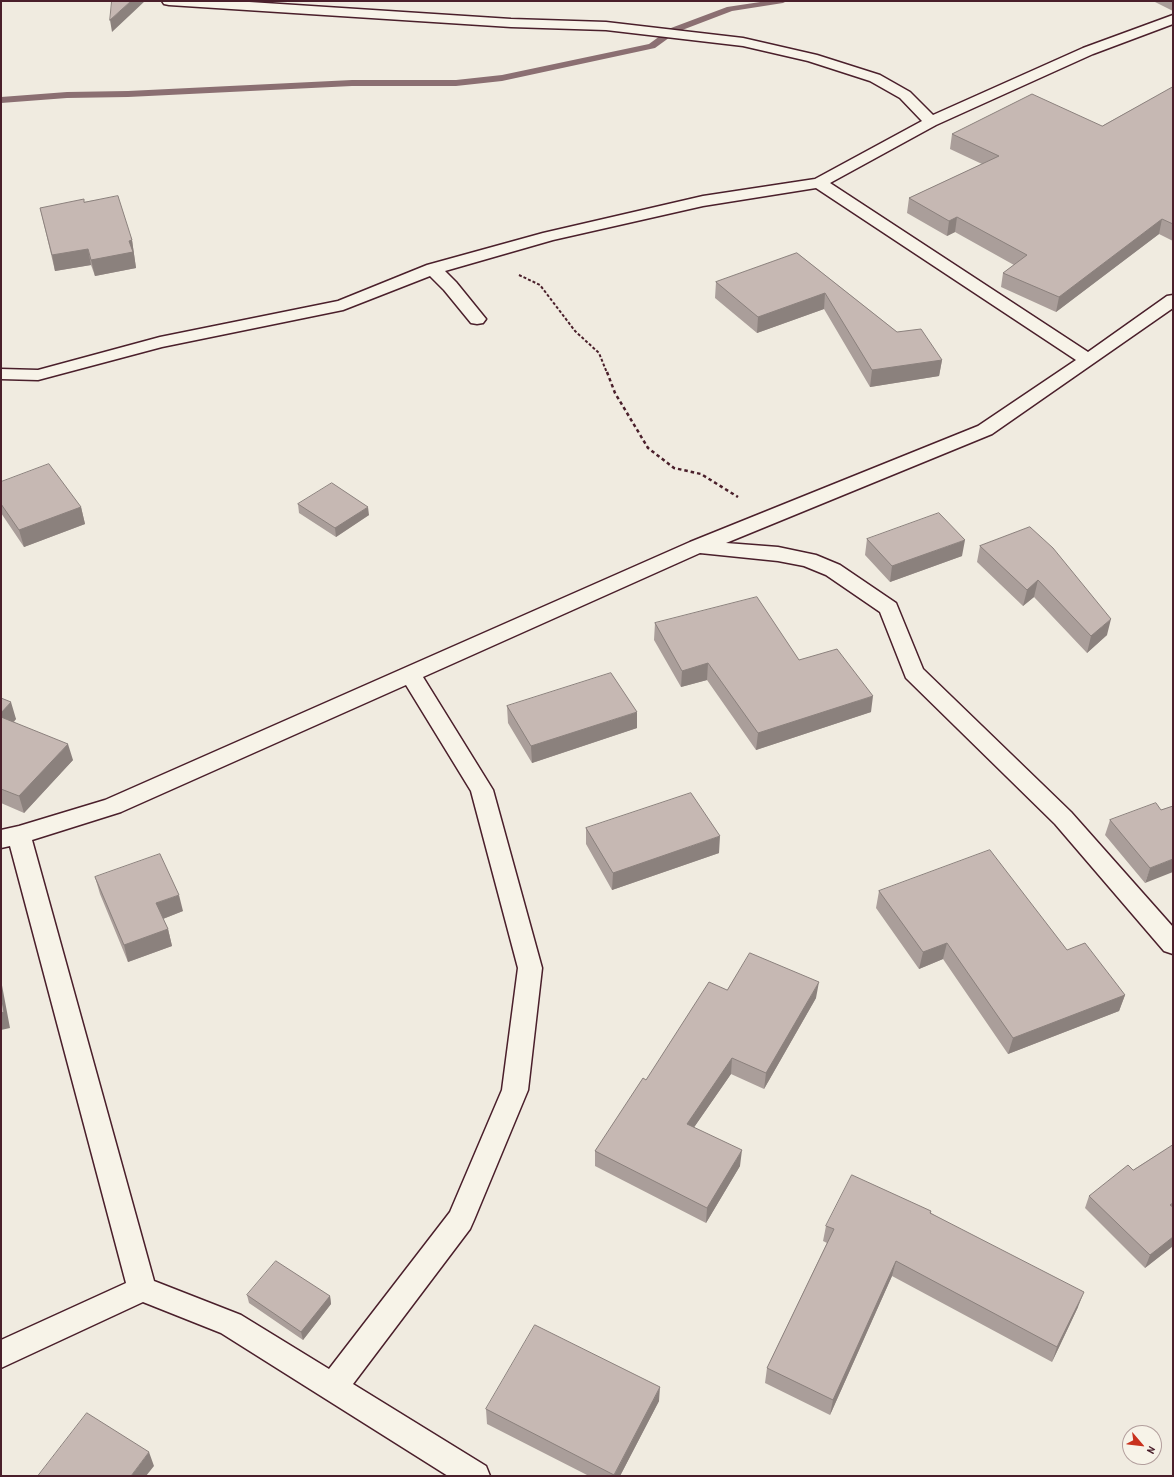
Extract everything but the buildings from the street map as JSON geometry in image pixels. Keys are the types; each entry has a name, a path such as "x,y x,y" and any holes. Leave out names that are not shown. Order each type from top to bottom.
{"street":[{"path":"169,1 511,23 606,26 743,42 812,58 875,78 905,95 931,122"},
{"path":"412,17 413,1"},
{"path":"1,374 38,375 160,342 343,305 433,269 549,236 703,201 819,183 931,122 1088,51 1173,19"},
{"path":"819,183 1088,360"},
{"path":"433,269 450,286 477,319"},
{"path":"142,1289 10,837 113,806 697,547 985,430 1173,300"},
{"path":"697,547 778,554 809,560 834,570 889,608 914,673 1063,818 1173,944"},
{"path":"333,1387 460,1220 515,1090 530,968 482,790 410,674"},
{"path":"1,1354 142,1289 231,1324 476,1476"}],"path":[{"path":"515,273 540,285 575,331 599,353 615,393 648,448 674,468 701,474 771,517"}],"waterway":[{"path":"1,100 67,95 128,94 352,83 456,83 502,78 652,46 674,30 730,9 783,1"}]}
